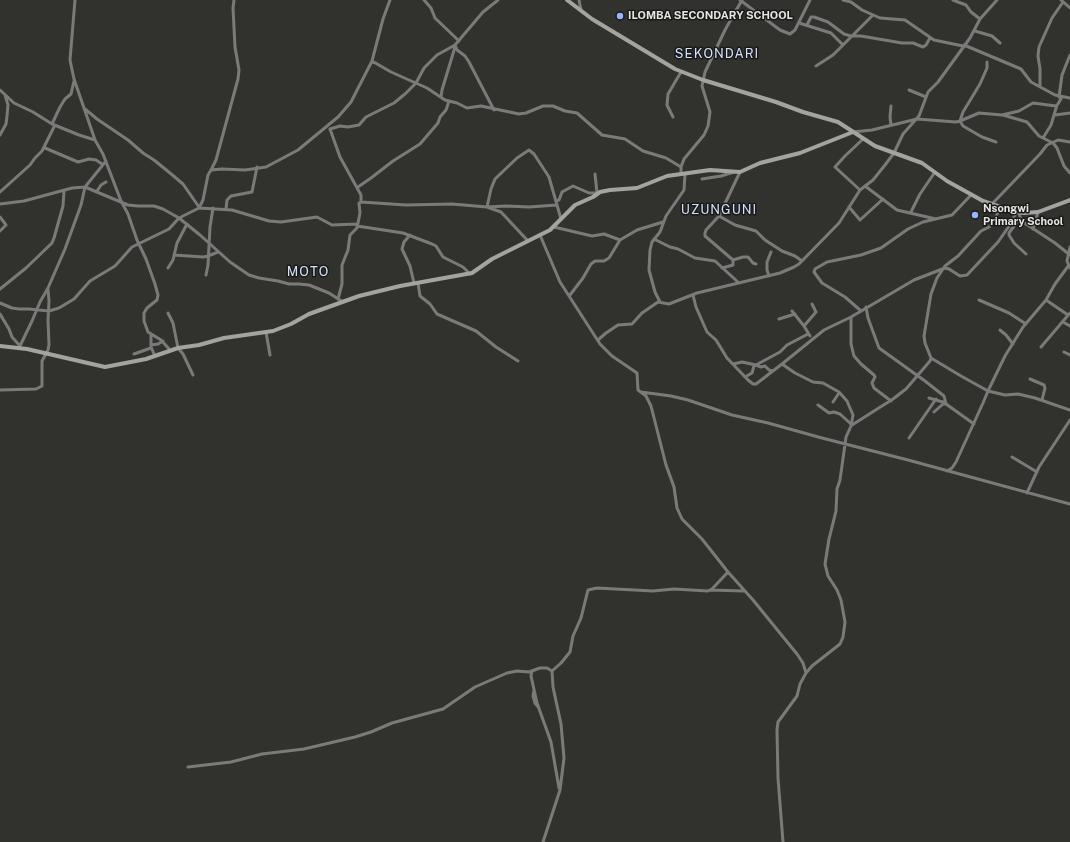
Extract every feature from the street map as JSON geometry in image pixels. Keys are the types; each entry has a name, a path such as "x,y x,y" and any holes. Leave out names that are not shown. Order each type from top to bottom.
{"street":[{"path":"74,0 70,60 74,79 95,140 106,161 121,203 128,214 138,243 151,272 158,295 157,300 147,308 144,313 148,332 163,341 170,350"},
{"path":"0,303 14,308 37,309 49,312 59,308 74,299 87,284 97,276 115,266 132,247 169,229 179,218 199,207 203,200 208,175 217,157 238,79 239,70 235,47 234,0"},
{"path":"211,170 222,168 245,170 269,166 292,153 338,116 348,106 359,88 372,61 383,19 390,0"},
{"path":"424,0 431,8 435,18 459,41"},
{"path":"441,97 455,46 483,12 498,0"},
{"path":"567,0 582,12 681,72 832,120 875,146 920,161 979,200 1018,212 1038,212 1070,200"},
{"path":"579,0 582,12"},
{"path":"660,302 649,270 650,250 654,239 660,232 663,222 684,190 682,166 684,160 704,135 708,126 710,112 702,86 709,64 741,0 786,34 792,33 799,23 810,0"},
{"path":"843,0 851,2 862,10 885,19 905,20 930,38 964,45 1021,69 1029,80 1061,97 1070,98"},
{"path":"953,0 966,3 971,12 980,20"},
{"path":"598,340 618,325 632,324 644,311 657,302 669,304 693,295 769,276 794,267 802,261 839,223 860,190 877,176 894,153 903,134 917,119 928,92 942,76 975,31 980,20 998,0"},
{"path":"1040,86 1039,47 1052,18 1062,1 1070,8"},
{"path":"816,66 833,55 873,15"},
{"path":"807,25 811,17 817,17 828,22 844,34 851,36 859,35 913,43 923,47 926,46 930,38"},
{"path":"799,23 831,33 843,45"},
{"path":"975,31 992,36 1000,43"},
{"path":"330,129 340,126 348,127 359,125 366,117 394,103 416,83 424,68 437,55 455,46"},
{"path":"455,46 469,62 494,110"},
{"path":"1043,149 1044,139 1061,97 1062,76 1069,61 1070,55"},
{"path":"372,61 441,97 457,102 468,108 481,106 514,114 523,114 546,106 553,106 565,111 577,113 602,135 625,139 643,151 666,158 682,166"},
{"path":"960,122 962,112 980,84 987,68 987,62"},
{"path":"673,117 667,105 668,94 681,72"},
{"path":"0,192 30,165 33,159 45,148 60,106 71,94 74,79"},
{"path":"909,90 926,97"},
{"path":"1,92 18,106 33,112 53,125 95,140"},
{"path":"0,135 6,124 8,105 1,92"},
{"path":"358,186 371,178 392,161 420,144 438,123 450,101"},
{"path":"1002,115 1019,112 1033,103 1053,106 1058,105"},
{"path":"891,106 891,125"},
{"path":"84,108 170,173 182,184 199,207 226,209 269,221 281,222 317,217 332,225 357,225 403,233 435,246 443,257 460,266 470,274"},
{"path":"702,179 738,172 760,163 800,153 853,132 872,130 917,119 960,122 979,113 1002,115 1027,122 1038,135 1056,146 1062,162 1070,173"},
{"path":"1055,115 1070,113"},
{"path":"960,122 963,126 982,137 996,142"},
{"path":"328,125 340,158 358,186 361,195 361,202 359,203 360,213 356,230 350,235 342,265 342,284 338,299"},
{"path":"860,190 835,168 845,156 864,139"},
{"path":"992,204 1051,142 1058,140 1070,142"},
{"path":"45,148 78,162 89,158 102,164"},
{"path":"487,207 495,179 517,158 529,150 534,154 549,177 562,219"},
{"path":"19,347 48,288 77,217 85,187 102,164 106,161"},
{"path":"226,209 227,200 231,196 252,192 257,167"},
{"path":"556,201 559,200 562,192 572,186 589,193 598,193 610,190 637,188 664,176 710,170 738,172"},
{"path":"733,260 705,235 706,230 719,216 738,172"},
{"path":"911,212 920,194 935,172"},
{"path":"595,174 598,193"},
{"path":"97,191 106,182"},
{"path":"865,186 897,210 936,219"},
{"path":"0,204 24,201 48,193 85,187 97,191 121,203 135,206 154,206 162,208 187,224 236,267 254,277 289,284 309,285 329,293 343,302"},
{"path":"0,289 26,268 52,243 63,206 64,191"},
{"path":"0,346 19,347 106,367 140,361 170,350 199,345 229,336 266,332 291,324 308,314 389,288 470,274 492,258 554,227 575,205 593,197 598,193"},
{"path":"860,310 845,297 822,283 814,272 815,269 827,262 861,255 881,248 908,229 923,222 953,215 971,195"},
{"path":"850,207 859,220 882,199"},
{"path":"361,202 406,205 452,204 487,207 557,206"},
{"path":"487,207 504,214 528,240"},
{"path":"1000,207 995,219 989,227 981,231 958,256 942,269 937,278 932,294 924,336 925,343 931,358 988,390 1005,395 1020,394 1070,410"},
{"path":"206,275 213,208"},
{"path":"1018,212 1023,222 1055,242 1069,254"},
{"path":"693,295 696,307 706,330 716,340 727,358 750,382 756,384 829,327 914,280 942,269 949,268 960,276 968,274 998,242 1018,212"},
{"path":"1033,229 1038,212"},
{"path":"719,216 732,223 756,231 765,240 782,251 796,256 802,261"},
{"path":"0,217 6,224 0,231"},
{"path":"1020,218 1009,235 1014,243 1026,254"},
{"path":"570,295 583,278 591,264 595,261 601,261 609,258 620,240 637,230 663,222"},
{"path":"168,268 172,263 178,243 187,224"},
{"path":"554,227 592,236 604,234 620,240"},
{"path":"410,235 404,242 402,249 410,266 420,296 430,304 437,314 476,330 496,347 518,361"},
{"path":"540,235 560,282 570,295 598,340 609,353 636,373 638,391"},
{"path":"654,239 695,258 715,261 739,283"},
{"path":"947,471 952,468 956,462 1005,356 1026,324 1046,300 1055,284 1069,266 1067,261 1070,247"},
{"path":"174,255 208,256 218,252"},
{"path":"769,276 767,262 771,252"},
{"path":"733,260 748,257 756,264"},
{"path":"722,268 733,265 733,260"},
{"path":"0,390 32,389 41,387 43,381 42,361 49,344 48,288"},
{"path":"979,300 1006,312 1026,324"},
{"path":"1041,347 1069,314 1046,300"},
{"path":"804,326 816,312 812,304"},
{"path":"866,307 868,319 879,348 944,396 946,403"},
{"path":"779,319 793,312 812,339"},
{"path":"168,313 178,348 183,354 193,375"},
{"path":"0,314 19,347"},
{"path":"851,316 851,344 854,356 858,362 874,375 875,377 872,384 874,388 891,400"},
{"path":"1063,322 1070,326"},
{"path":"1000,330 1013,344"},
{"path":"266,332 270,355"},
{"path":"745,377 752,373 756,364 780,352 787,346 808,334"},
{"path":"151,335 151,347 154,356"},
{"path":"134,354 163,341"},
{"path":"1064,352 1070,355"},
{"path":"851,425 891,400 910,385 931,358"},
{"path":"733,364 740,362 756,364 761,367 765,366 769,370 773,371"},
{"path":"782,364 795,373 813,382 823,382 840,393 846,398 852,409 853,417 845,444 840,481 837,489 836,511 825,564 828,576 837,590 842,603 845,622 843,637 840,644 812,666 806,673 801,682 798,694 781,718 777,727 783,842"},
{"path":"1030,379 1041,383 1045,387 1042,400"},
{"path":"638,391 684,399 732,415 768,423 1070,504"},
{"path":"638,391 646,396 651,406 665,462 674,487 677,508 680,516 684,522 702,539 802,660 806,673"},
{"path":"833,402 840,393"},
{"path":"929,398 946,403 974,424"},
{"path":"909,438 936,399"},
{"path":"934,412 946,403"},
{"path":"818,405 829,413 834,412 840,414 851,425"},
{"path":"1027,493 1037,472 1070,420"},
{"path":"1012,457 1037,472"},
{"path":"710,590 728,572"},
{"path":"552,671 566,658 570,652 573,636 581,618 588,590 597,588 656,591 674,589 696,591 744,590"},
{"path":"188,767 241,760 262,754 304,749 364,734 392,723 443,709 475,687 507,673 532,671 543,668 550,669 552,671"},
{"path":"532,671 531,676 539,708 549,737 560,790"},
{"path":"543,842 560,790 564,754 561,724 553,687 552,671"}],"place":[{"name":"ILOMBA SECONDARY SCHOOL","path":"620,16"},
{"name":"Nsongwi Primary School","path":"975,215"}],"district":[{"name":"SEKONDARI","path":"717,54"},
{"name":"UZUNGUNI","path":"719,210"},
{"name":"MOTO","path":"308,272"}]}
